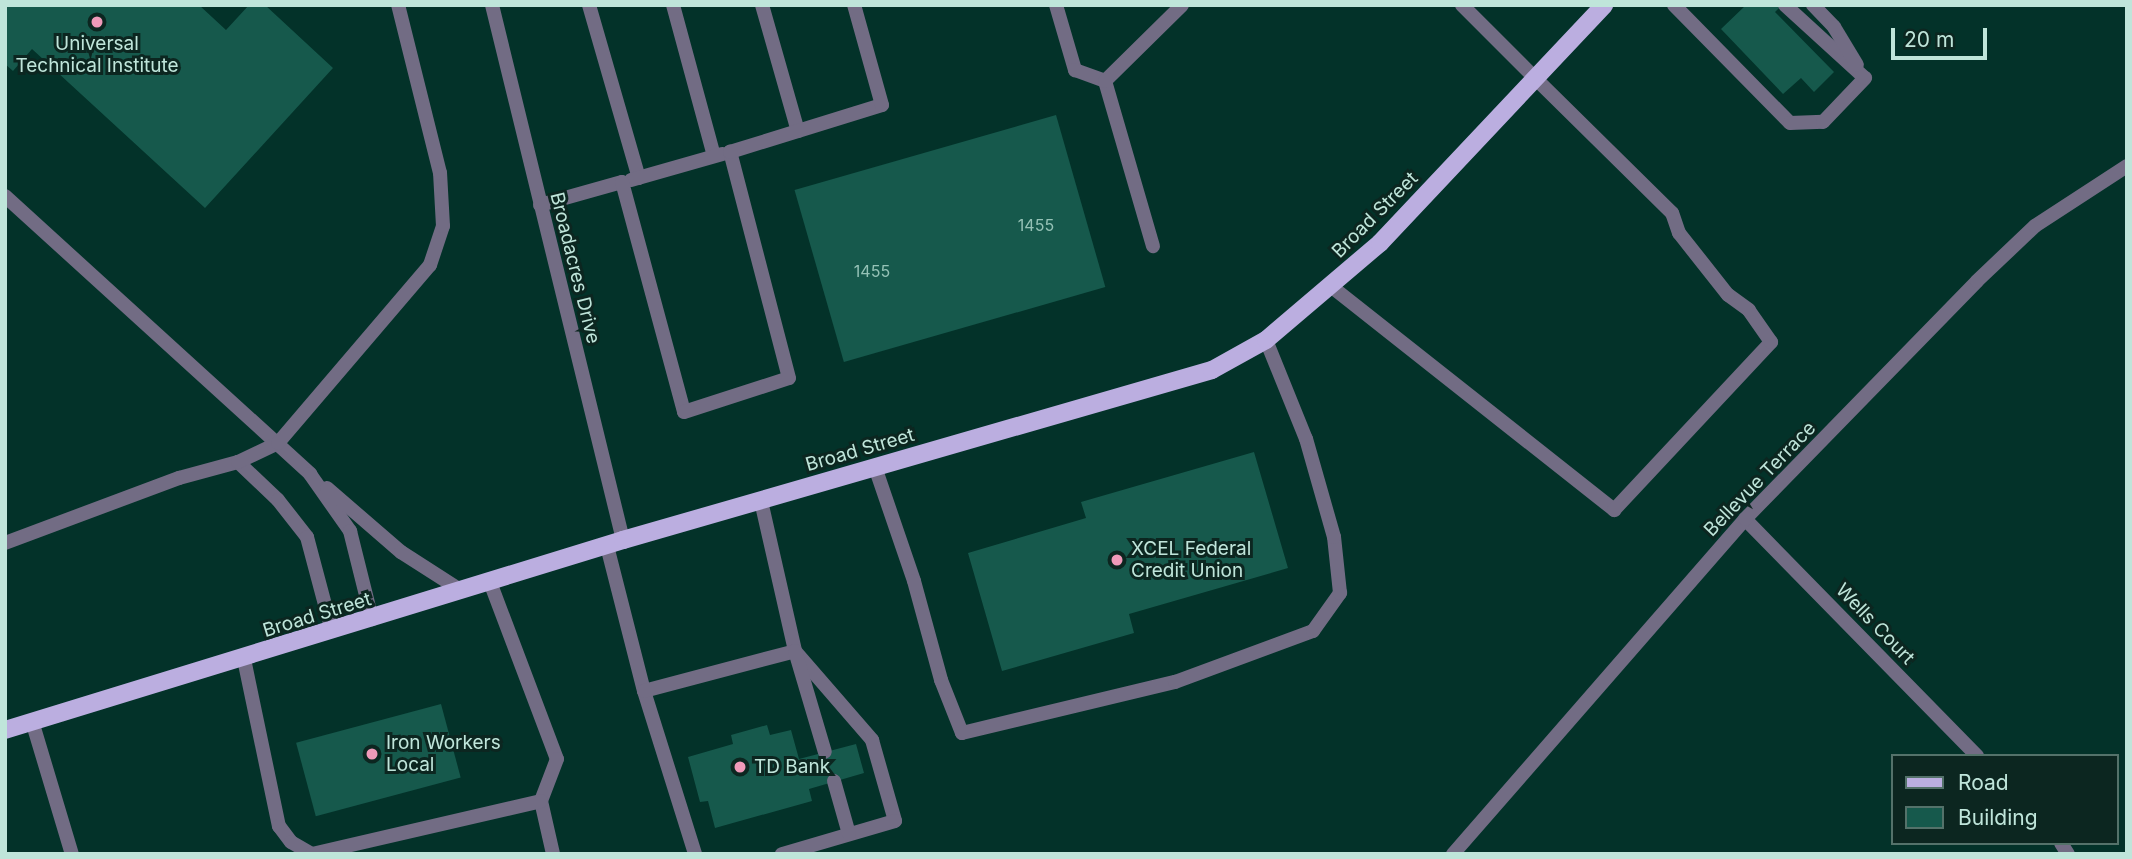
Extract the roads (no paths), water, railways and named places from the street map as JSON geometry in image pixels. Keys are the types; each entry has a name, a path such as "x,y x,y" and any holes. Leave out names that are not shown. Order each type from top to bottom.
{"main road":[{"name":"Broad Street","path":"5,730 244,659 615,543 1212,370 1266,340 1332,287 1380,243 1604,5"}],"street":[{"path":"5,543 179,478 237,462 278,443 408,295 430,265 443,226 440,173 398,5"},
{"name":"Broadacres Drive","path":"492,5 540,205 615,543 644,691 695,854"},
{"path":"589,5 639,178"},
{"path":"673,5 714,156"},
{"path":"762,5 799,131"},
{"path":"540,205 730,152 882,105 854,5"},
{"path":"1056,5 1075,70 1105,81"},
{"path":"1105,81 1182,5"},
{"path":"1332,287 1614,510 1771,342 1749,310 1728,295 1679,233 1672,213 1462,5"},
{"path":"1674,5 1790,123 1824,122 1865,78"},
{"path":"1785,5 1865,78"},
{"path":"1812,5 1834,27 1865,78"},
{"path":"1105,81 1153,246"},
{"path":"622,182 684,412 789,378 730,152"},
{"name":"Bellevue Terrace","path":"1454,854 1745,519 2035,226 2127,166"},
{"path":"5,195 310,474 401,552 462,591"},
{"path":"875,467 914,581 941,680 962,733 1175,682 1313,631 1340,593 1334,537 1306,439 1266,340"},
{"path":"237,462 278,500 307,537 332,631"},
{"path":"310,474 350,531 372,619"},
{"path":"761,500 795,651 825,752"},
{"name":"Wells Court","path":"1745,519 1975,754"},
{"path":"491,582 557,760 541,801 553,854"},
{"path":"644,691 795,651"},
{"path":"782,854 895,821 872,740 795,651"},
{"path":"244,659 279,826 291,842 312,854 541,801"},
{"path":"32,721 72,854"},
{"path":"834,781 849,834"}],"place":[{"name":"Universal Technical Institute","path":"97,22"},
{"name":"XCEL Federal Credit Union","path":"1117,560"},
{"name":"Iron Workers Local","path":"372,754"},
{"name":"TD Bank","path":"740,767"}]}
